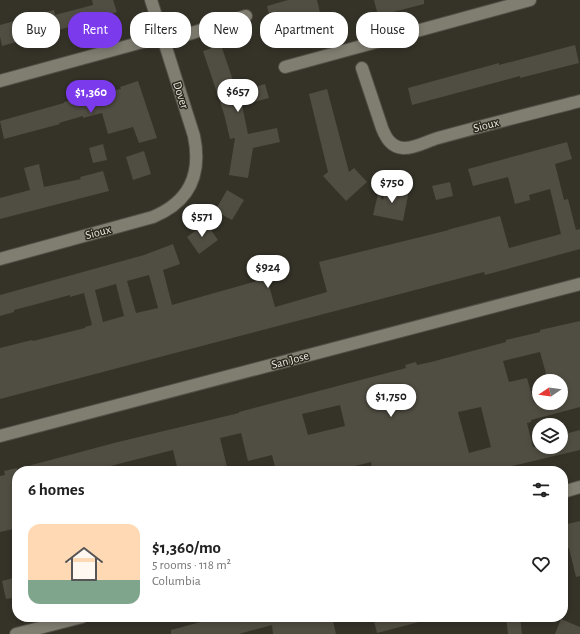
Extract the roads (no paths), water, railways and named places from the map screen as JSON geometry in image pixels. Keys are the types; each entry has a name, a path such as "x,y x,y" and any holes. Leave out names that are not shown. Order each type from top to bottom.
{"street":[{"name":"Dover","path":"150,0 154,12"},
{"path":"285,67 530,0"},
{"path":"0,82 130,45"},
{"name":"Dover","path":"166,48 194,136 196,148 195,171 187,190"},
{"name":"Sioux","path":"362,68 386,138 394,145 402,148 410,148 435,138 580,101"},
{"name":"Sioux","path":"0,259 153,217 173,207 187,190"},
{"name":"San Jose","path":"0,436 580,284"},
{"path":"568,491 580,487"},
{"path":"16,634 63,622"}]}
